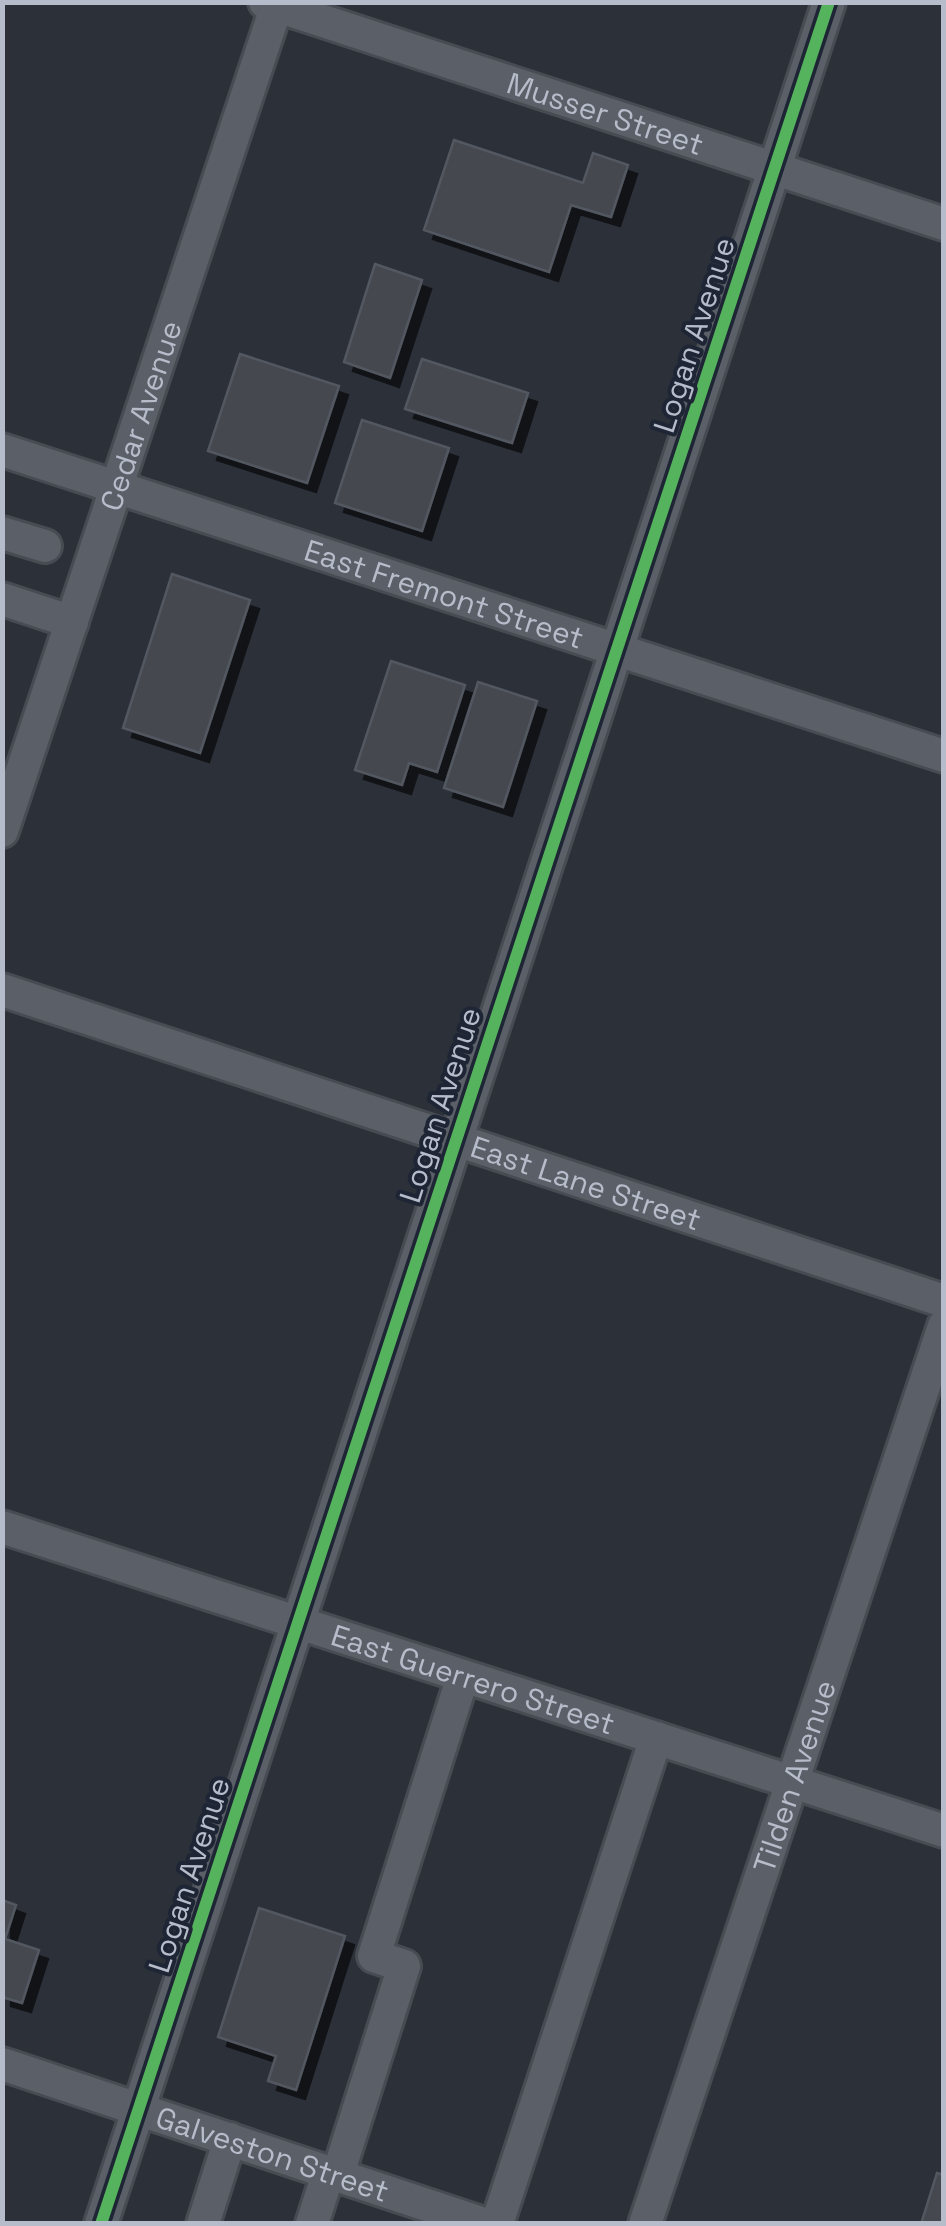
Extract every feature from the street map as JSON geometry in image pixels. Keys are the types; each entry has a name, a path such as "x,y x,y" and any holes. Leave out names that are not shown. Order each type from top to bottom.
{"street":[{"name":"Logan Avenue","path":"101,2224 829,2"},
{"name":"Musser Street","path":"273,4 944,224"},
{"name":"Cedar Avenue","path":"2,831 273,4"},
{"name":"East Fremont Street","path":"2,450 944,756"},
{"path":"2,532 45,546"},
{"path":"2,599 72,622"},
{"name":"East Lane Street","path":"2,990 944,1302"},
{"name":"Tilden Avenue","path":"645,2224 944,1326"},
{"name":"East Guerrero Street","path":"2,1527 944,1831"},
{"path":"312,2224 404,1966 374,1956 463,1676"},
{"path":"498,2224 656,1738"},
{"name":"Galveston Street","path":"2,2064 333,2173 416,2213 484,2224"},
{"path":"204,2224 230,2139"}],"building":[{"path":"454,140 583,183 593,153 628,165 611,217 571,205 549,272 424,230"},
{"path":"375,264 422,280 390,378 344,362"},
{"path":"240,354 339,386 307,483 208,451"},
{"path":"422,359 528,393 512,443 405,409"},
{"path":"362,420 449,448 422,531 335,503"},
{"path":"172,574 250,600 200,753 123,728"},
{"path":"391,661 465,685 437,772 409,763 402,785 355,770"},
{"path":"478,682 537,701 503,807 444,788"},
{"path":"2,1900 16,1905 5,1939 39,1950 22,2003 2,1997"},
{"path":"259,1908 345,1936 296,2090 268,2081 276,2056 218,2037"},
{"path":"937,2173 944,2175 944,2224 921,2224"}],"cycle path":[{"path":"101,2224 829,2"}]}
